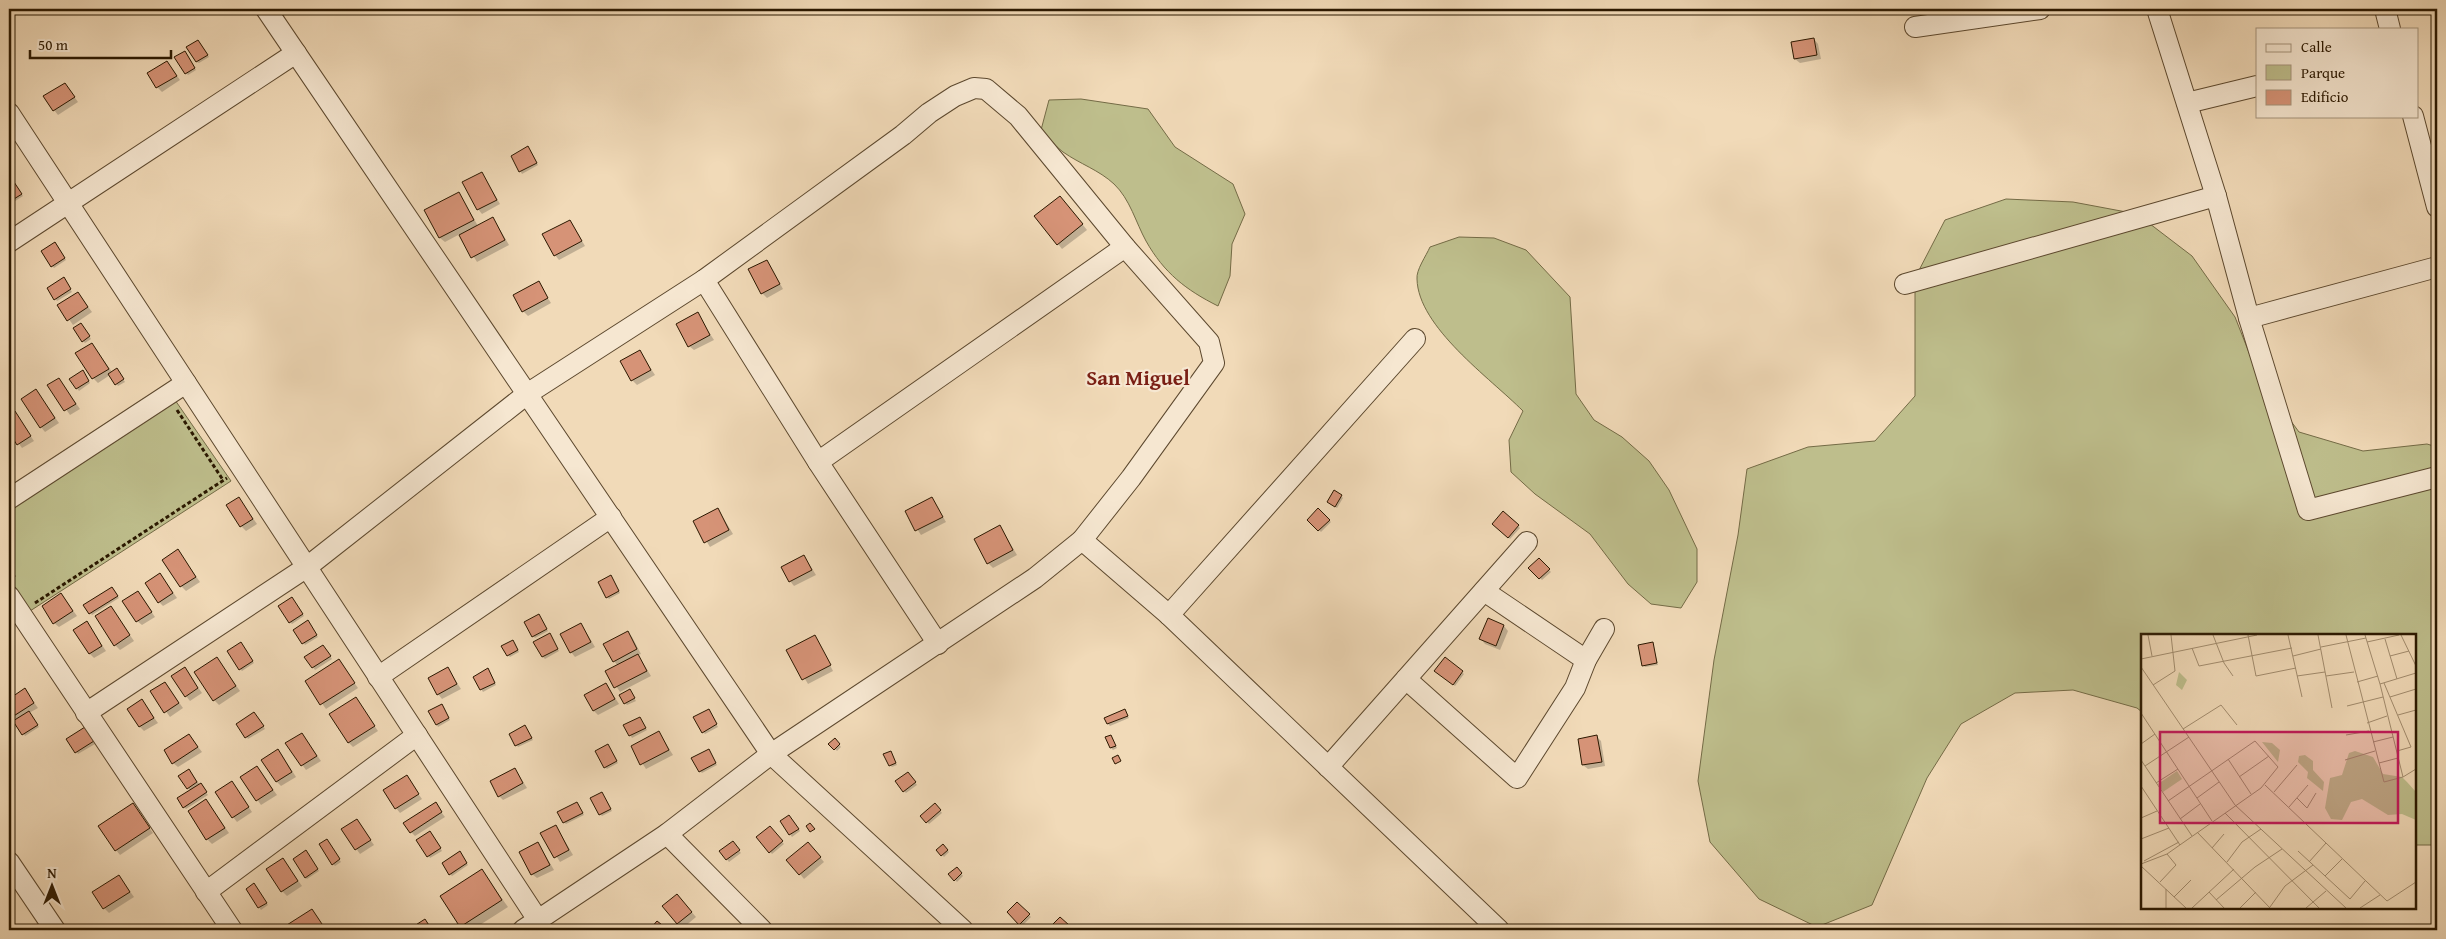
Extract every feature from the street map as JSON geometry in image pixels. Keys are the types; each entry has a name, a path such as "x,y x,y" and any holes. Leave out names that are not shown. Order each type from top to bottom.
{"street":[{"path":"266,9 771,754 963,930"},
{"path":"1914,27 2040,9"},
{"path":"2157,9 2216,196 2249,318 2308,510 2437,477"},
{"path":"2385,9 2390,28"},
{"path":"9,242 296,53"},
{"path":"2187,103 2256,86"},
{"path":"9,112 307,567 378,677 417,735 530,925 667,834 771,754 1035,578 1082,540 1214,364 1214,355 1209,342 1125,247 1018,116 986,89 974,88 955,96 929,113 903,135 704,280 527,394 307,567 86,713"},
{"path":"2414,118 2436,199"},
{"path":"1905,284 2216,196"},
{"path":"818,462 1125,247"},
{"path":"2249,318 2437,267"},
{"path":"704,280 818,462 938,644"},
{"path":"1169,614 1414,339"},
{"path":"9,499 186,383"},
{"path":"378,677 611,517"},
{"path":"1082,540 1169,614 1499,930"},
{"path":"1328,767 1527,542"},
{"path":"1484,591 1586,660"},
{"path":"9,596 232,930"},
{"path":"1406,679 1517,778 1575,688 1586,660 1604,629"},
{"path":"206,892 417,735"},
{"path":"667,834 762,930"},
{"path":"9,862 55,930"}],"path":[{"path":"176,409 224,480"},
{"path":"20,613 242,468"}],"green space":[{"path":"1081,99 1148,109 1175,147 1233,184 1245,214 1232,244 1230,276 1218,306 1186,287 1160,262 1146,241 1120,190 1114,184 1063,152 1041,130 1049,100"},
{"path":"2006,199 2073,202 2137,214 2192,256 2235,317 2259,378 2299,432 2363,451 2427,444 2437,447 2437,845 2416,845 2416,634 2141,634 2141,711 2137,708 2073,690 2015,693 1961,724 1927,778 1872,905 1817,927 1759,899 1710,842 1698,781 1714,660 1738,535 1747,469 1808,447 1875,441 1915,396 1915,278 1945,220"},
{"path":"1459,237 1494,238 1526,250 1570,297 1576,394 1594,420 1622,437 1649,461 1669,490 1697,549 1697,582 1681,608 1651,604 1628,584 1590,534 1535,494 1511,472 1509,440 1523,411 1458,351 1429,315 1420,297 1417,275 1430,247"},
{"path":"175,400 231,481 30,611 9,579 9,510"}],"building":[{"path":"1814,38 1817,55 1794,59 1791,42"},
{"path":"198,40 208,55 196,62 186,47"},
{"path":"185,51 195,68 185,74 174,57"},
{"path":"167,61 177,76 156,88 147,73"},
{"path":"65,83 75,97 53,111 43,96"},
{"path":"528,146 537,163 519,172 511,156"},
{"path":"482,172 497,200 477,210 462,182"},
{"path":"14,182 22,194 9,202 9,185"},
{"path":"459,192 474,220 439,238 424,210"},
{"path":"1060,196 1083,224 1057,245 1034,216"},
{"path":"493,217 505,240 471,258 459,235"},
{"path":"570,220 582,241 554,256 542,234"},
{"path":"55,242 65,258 51,267 41,251"},
{"path":"767,260 780,284 761,294 748,269"},
{"path":"64,277 71,289 54,300 47,288"},
{"path":"539,281 548,298 522,312 513,295"},
{"path":"78,292 88,307 67,321 57,305"},
{"path":"698,312 710,335 688,347 676,324"},
{"path":"81,323 90,336 82,342 73,328"},
{"path":"92,343 109,369 92,379 75,353"},
{"path":"640,350 651,370 631,381 620,361"},
{"path":"117,368 124,379 115,385 108,374"},
{"path":"83,370 89,381 76,389 69,379"},
{"path":"59,378 76,404 64,411 47,385"},
{"path":"36,389 55,418 40,428 21,399"},
{"path":"15,411 31,436 17,445 9,432 9,415"},
{"path":"1334,490 1342,495 1335,507 1327,502"},
{"path":"239,497 253,519 240,527 226,505"},
{"path":"932,497 943,517 915,531 905,511"},
{"path":"718,508 729,530 704,543 693,521"},
{"path":"1318,508 1330,520 1318,531 1307,520"},
{"path":"1503,511 1519,525 1508,538 1492,524"},
{"path":"1000,525 1013,550 987,564 974,539"},
{"path":"178,549 196,577 180,587 162,560"},
{"path":"804,555 812,570 789,582 781,567"},
{"path":"1539,558 1550,569 1539,579 1528,568"},
{"path":"160,573 173,593 158,603 145,583"},
{"path":"611,575 619,591 606,598 598,582"},
{"path":"112,587 118,596 89,614 83,605"},
{"path":"138,591 152,612 136,622 122,601"},
{"path":"61,593 73,611 53,624 42,606"},
{"path":"292,597 303,614 289,623 278,606"},
{"path":"111,606 130,635 114,646 95,616"},
{"path":"539,614 547,629 532,637 524,622"},
{"path":"1488,618 1504,625 1496,646 1479,639"},
{"path":"308,620 317,635 302,644 293,630"},
{"path":"87,621 102,646 89,654 73,630"},
{"path":"581,623 591,642 570,653 560,634"},
{"path":"628,631 637,649 613,662 603,644"},
{"path":"550,633 558,649 542,657 533,642"},
{"path":"815,635 831,665 802,680 786,650"},
{"path":"513,640 518,650 507,656 501,646"},
{"path":"241,642 253,661 239,670 227,651"},
{"path":"1653,642 1657,663 1642,666 1638,645"},
{"path":"323,645 331,656 312,668 304,657"},
{"path":"638,654 647,671 614,688 605,671"},
{"path":"217,657 236,686 213,701 194,672"},
{"path":"1445,657 1463,671 1453,685 1434,671"},
{"path":"339,659 355,683 320,705 305,681"},
{"path":"185,667 198,688 185,697 171,676"},
{"path":"448,667 457,684 437,695 428,678"},
{"path":"488,668 495,683 480,690 473,677"},
{"path":"165,682 179,703 164,713 150,691"},
{"path":"606,683 615,699 593,711 584,695"},
{"path":"25,688 34,703 9,719 9,699"},
{"path":"630,689 635,698 624,704 619,695"},
{"path":"356,697 375,726 348,743 329,714"},
{"path":"142,699 154,718 139,727 127,709"},
{"path":"442,704 449,718 436,725 428,711"},
{"path":"709,709 717,724 702,733 693,717"},
{"path":"1125,709 1128,716 1107,724 1104,718"},
{"path":"29,711 38,725 22,735 13,721"},
{"path":"254,712 264,726 245,738 236,724"},
{"path":"640,717 646,728 629,736 623,725"},
{"path":"525,725 532,738 515,746 509,734"},
{"path":"85,727 94,741 75,753 66,739"},
{"path":"659,731 669,750 640,765 631,746"},
{"path":"302,733 317,756 301,766 285,743"},
{"path":"189,734 198,747 172,764 164,750"},
{"path":"1111,735 1116,746 1110,748 1105,737"},
{"path":"1597,735 1602,762 1582,765 1578,739"},
{"path":"835,738 840,744 834,750 828,744"},
{"path":"608,744 617,761 604,768 595,751"},
{"path":"278,749 292,772 276,782 261,760"},
{"path":"709,749 716,763 699,772 691,758"},
{"path":"891,751 896,763 889,766 883,754"},
{"path":"1118,755 1121,761 1115,764 1112,758"},
{"path":"257,766 273,790 256,801 240,777"},
{"path":"515,768 523,783 498,797 490,781"},
{"path":"189,769 197,782 187,789 178,776"},
{"path":"908,772 916,782 903,792 895,781"},
{"path":"407,775 419,794 395,809 383,790"},
{"path":"232,781 249,807 232,818 215,792"},
{"path":"201,783 207,792 183,808 177,798"},
{"path":"602,792 611,809 599,815 590,798"},
{"path":"206,799 225,828 206,840 188,811"},
{"path":"436,802 442,812 410,833 403,823"},
{"path":"577,802 583,813 563,823 557,812"},
{"path":"133,803 150,828 115,851 98,826"},
{"path":"935,803 941,810 926,823 920,816"},
{"path":"789,815 799,829 789,835 780,821"},
{"path":"357,819 371,840 355,850 341,829"},
{"path":"810,823 815,829 810,832 806,826"},
{"path":"556,825 569,850 554,858 540,833"},
{"path":"770,826 783,841 769,853 756,837"},
{"path":"430,831 441,848 427,857 416,840"},
{"path":"327,839 340,859 332,865 319,844"},
{"path":"733,841 740,850 726,860 719,851"},
{"path":"538,842 550,865 531,875 519,852"},
{"path":"808,842 821,857 799,875 786,860"},
{"path":"943,844 948,850 941,856 936,850"},
{"path":"306,850 318,869 305,878 293,859"},
{"path":"460,851 467,863 449,875 442,863"},
{"path":"283,858 298,881 281,892 266,869"},
{"path":"957,867 962,873 954,881 948,874"},
{"path":"482,869 502,900 460,927 440,896"},
{"path":"119,875 130,892 103,909 92,892"},
{"path":"254,883 267,903 258,908 246,889"},
{"path":"677,894 692,912 677,924 662,906"},
{"path":"1017,902 1030,914 1019,925 1007,912"},
{"path":"312,909 324,927 319,930 279,930"},
{"path":"1060,917 1069,925 1064,930 1057,930 1052,925"},
{"path":"425,919 432,930 408,930"},
{"path":"657,921 666,928 665,930 650,929"}],"district":[{"name":"San Miguel","path":"1138,377"}]}
